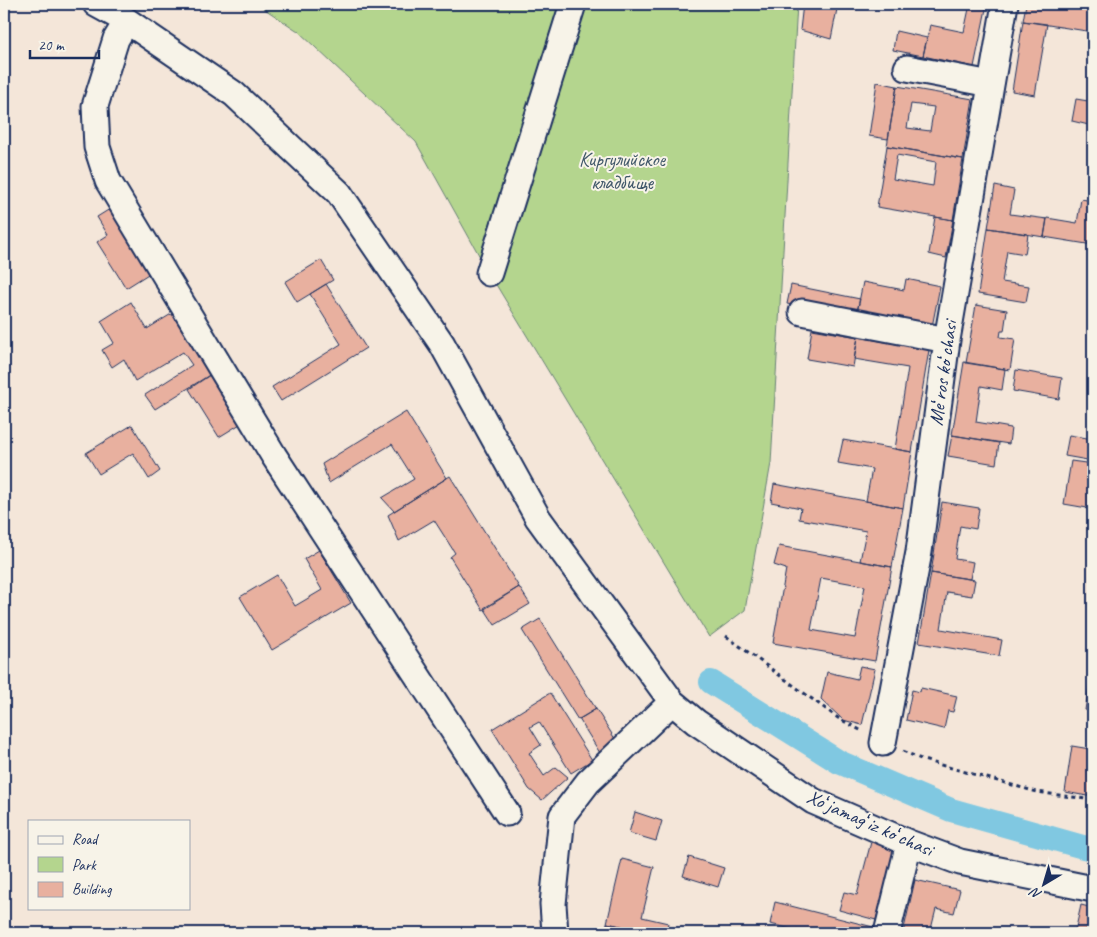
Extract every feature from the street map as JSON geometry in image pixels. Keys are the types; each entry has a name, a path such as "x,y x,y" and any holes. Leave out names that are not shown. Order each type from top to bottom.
{"street":[{"name":"Xoʻjamagʻiz koʻchasi","path":"96,4 127,21 234,94 340,193 442,344 538,518 672,702 696,722 813,801 909,843 960,862 1093,889"},
{"path":"489,273 573,4"},
{"name":"Meʻros koʻchasi","path":"883,743 919,552 947,340 1005,4"},
{"path":"127,21 116,39 95,106 97,148 108,182 274,456 507,813"},
{"path":"907,68 991,84"},
{"path":"802,312 947,340"},
{"path":"554,933 552,904 562,816 588,782 672,702"},
{"path":"887,933 909,843"}],"green space":[{"name":"Киргулийское кладбище","path":"257,4 797,4 771,463 745,610 709,637 489,273 416,142 298,31"}],"building":[{"path":"803,4 838,4 831,39 800,30"},
{"path":"970,4 987,4 974,67 923,56 930,25 964,32"},
{"path":"1026,4 1073,4 1093,7 1093,32 1023,21"},
{"path":"1023,21 1047,24 1035,95 1012,91"},
{"path":"896,31 927,38 923,56 893,50"},
{"path":"877,82 897,86 888,139 869,136"},
{"path":"897,86 973,99 963,159 887,146","holes":["911,104 934,107 930,131 907,128"]},
{"path":"1089,94 1093,95 1093,126 1072,121 1076,99 1088,101"},
{"path":"887,146 963,159 953,220 877,207","holes":["897,155 936,162 933,186 893,179"]},
{"path":"995,186 1014,190 1010,214 1047,219 1044,237 988,228"},
{"path":"1081,199 1093,201 1093,245 1044,237 1047,218 1077,223"},
{"path":"113,207 153,271 126,288 97,242 108,235 97,217"},
{"path":"935,217 953,220 946,258 929,254"},
{"path":"988,228 1028,234 1025,254 1007,251 1002,282 1029,286 1026,302 978,294"},
{"path":"321,260 333,280 297,302 285,282"},
{"path":"906,279 940,286 931,332 856,317 863,282 904,290"},
{"path":"326,284 366,348 281,401 272,387 341,344 310,294"},
{"path":"791,285 860,299 856,317 787,304"},
{"path":"131,302 147,329 181,308 219,369 155,409 145,395 192,365 183,352 135,381 124,359 112,367 102,350 114,343 101,321"},
{"path":"976,305 1007,310 1004,331 1001,331 1000,337 1015,339 1010,370 966,363"},
{"path":"812,329 858,337 853,367 807,359"},
{"path":"858,337 929,350 912,452 895,449 908,368 854,359"},
{"path":"964,362 1005,369 1002,390 981,386 976,422 1011,428 1009,444 952,435"},
{"path":"219,369 250,418 219,437 189,389"},
{"path":"1016,370 1062,378 1059,399 1013,391"},
{"path":"406,412 447,478 394,511 382,498 414,479 392,444 329,483 322,464"},
{"path":"132,425 160,471 149,479 133,453 99,474 86,453"},
{"path":"952,435 999,443 996,464 948,456"},
{"path":"1069,435 1093,439 1093,461 1065,456"},
{"path":"843,440 912,452 903,508 866,501 872,469 838,463"},
{"path":"1071,461 1093,464 1093,509 1064,504"},
{"path":"450,476 519,587 483,610 450,557 455,553 434,520 399,541 388,515"},
{"path":"774,484 903,508 892,567 860,561 866,531 799,519 801,508 771,502"},
{"path":"942,502 979,508 976,529 960,526 955,559 973,562 970,579 931,573"},
{"path":"779,546 892,567 875,661 773,643 786,569 774,565","holes":["821,578 865,586 855,638 811,630"]},
{"path":"319,550 351,603 272,650 240,597 277,575 295,606 322,590 304,559"},
{"path":"931,573 975,580 972,596 947,592 941,629 1002,640 999,656 919,643"},
{"path":"519,587 530,604 495,625 484,608"},
{"path":"540,619 596,709 578,720 522,630"},
{"path":"860,666 875,669 862,725 843,720 821,699 827,672 857,679"},
{"path":"1090,680 1093,681 1093,711 1085,710"},
{"path":"921,688 957,696 953,712 948,711 944,729 906,720 912,690 920,692"},
{"path":"550,693 592,760 571,773 539,722 530,727 541,745 529,753 544,776 556,767 568,777 542,800 529,789 492,729"},
{"path":"596,709 617,742 600,753 579,719"},
{"path":"1093,731 1093,797 1065,792 1072,746 1090,749"},
{"path":"635,812 662,821 656,841 629,833"},
{"path":"871,842 895,848 876,920 839,910 844,892 857,895"},
{"path":"689,857 724,868 718,887 683,876"},
{"path":"622,859 654,867 642,917 668,923 666,933 652,933 607,923"},
{"path":"915,880 960,890 954,913 936,909 930,933 903,933"},
{"path":"775,902 877,928 875,933 809,933 770,924"},
{"path":"1081,905 1093,908 1093,933 1075,932"},
{"path":"607,923 652,933 605,933"}],"waterway":[{"path":"711,682 839,762 951,810 1093,849"}]}
